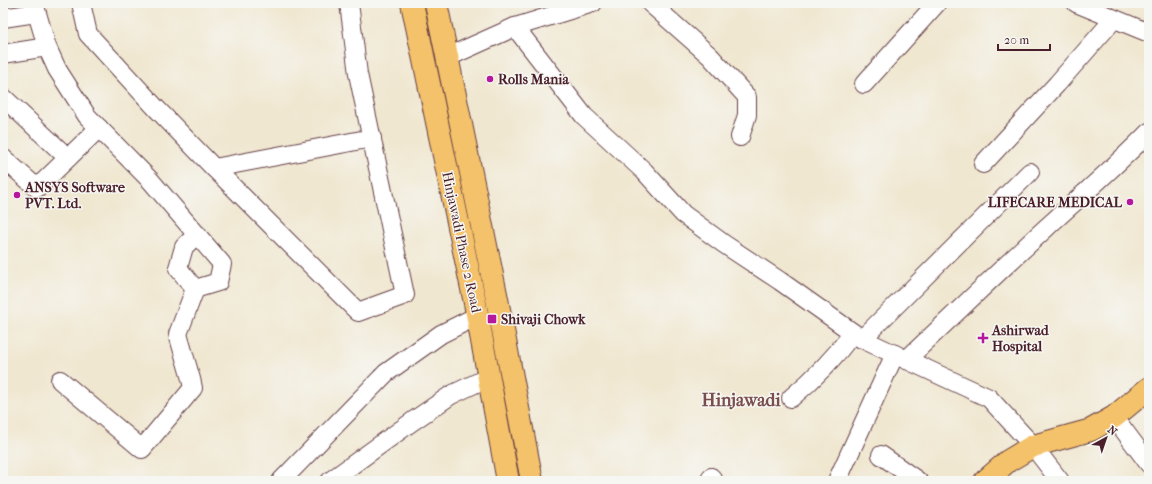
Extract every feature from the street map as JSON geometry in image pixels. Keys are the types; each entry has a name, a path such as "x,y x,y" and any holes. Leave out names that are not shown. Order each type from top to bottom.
{"main road":[{"name":"Hinjawadi Phase 2 Road","path":"412,3 477,316 508,481"},
{"name":"Hinjawadi Phase 2 Road","path":"436,3 499,306 532,481"},
{"path":"985,481 1008,461 1033,446 1091,430 1114,417 1149,388"}],"street":[{"path":"81,3 88,34 214,168 358,312 405,294 358,74 349,3"},
{"path":"448,57 515,27 593,3"},
{"path":"650,3 710,56 747,97 747,115 740,137"},
{"path":"864,84 937,3"},
{"path":"1076,3 1110,12 1149,33"},
{"path":"3,18 35,8 47,47 57,69 87,116 151,181 222,264 218,282 195,289"},
{"path":"983,164 1057,84 1110,12"},
{"path":"515,27 584,116 644,171 683,214 858,336 989,398 1033,446 1060,481"},
{"path":"3,54 47,47"},
{"path":"3,97 68,158"},
{"path":"3,158 36,188 98,128"},
{"path":"837,481 900,357 966,304 1045,229 1132,150 1149,132"},
{"path":"214,168 372,138"},
{"path":"791,398 814,379 840,351 858,336 1030,172"},
{"path":"195,289 178,268 184,247 196,234"},
{"path":"60,380 142,449 193,388 178,334 195,289"},
{"path":"281,481 386,373 441,334 477,316"},
{"path":"330,481 451,395 489,377"},
{"path":"1114,417 1149,464"},
{"path":"881,455 918,481"}],"place":[{"name":"Rolls Mania","path":"490,79"},
{"name":"ANSYS Software PVT. Ltd.","path":"17,195"},
{"name":"LIFECARE MEDICAL","path":"1130,202"},
{"name":"Shivaji Chowk","path":"492,319"},
{"name":"Ashirwad Hospital","path":"983,338"}],"district":[{"name":"Hinjawadi","path":"741,400"}]}
